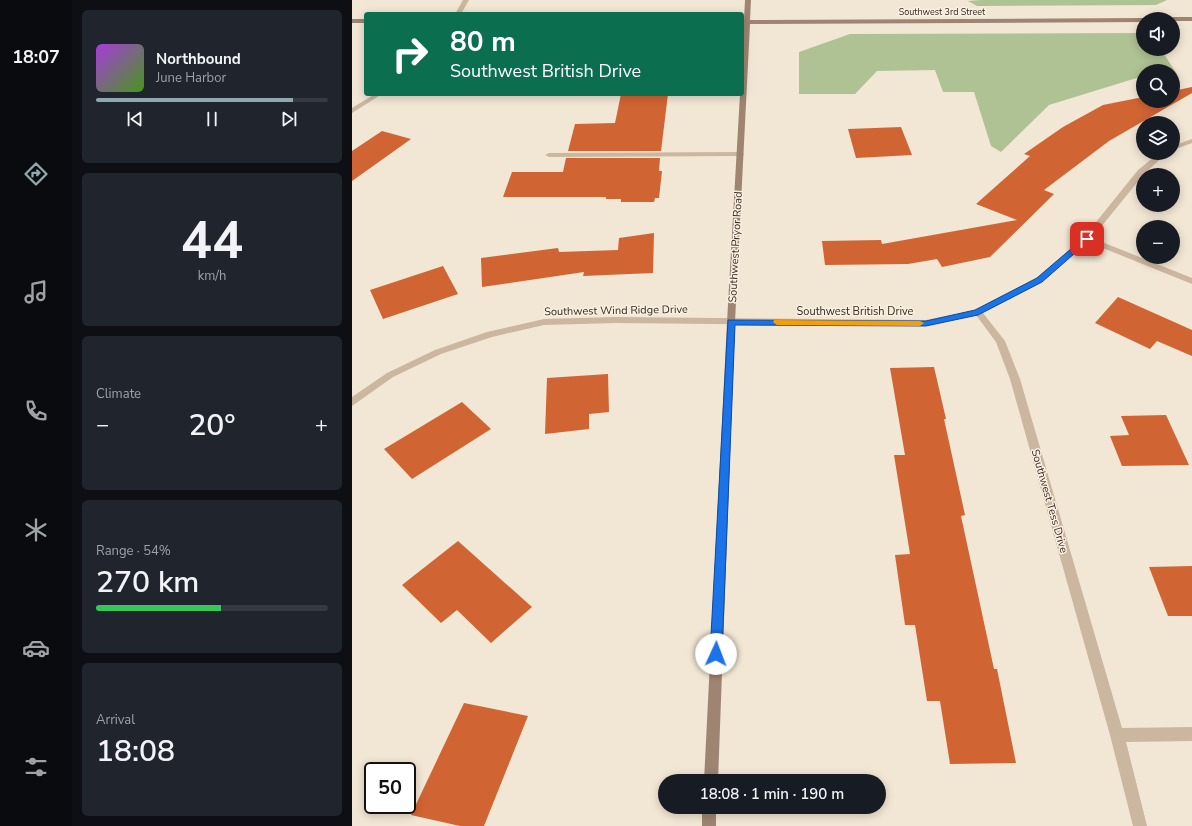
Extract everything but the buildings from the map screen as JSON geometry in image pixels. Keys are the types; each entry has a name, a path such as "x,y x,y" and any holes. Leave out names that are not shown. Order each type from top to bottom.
{"main road":[{"name":"Southwest Pryor Road","path":"744,48 748,0"},
{"path":"1180,19 1192,19"},
{"name":"Southwest 3rd Street","path":"745,22 1136,20"},
{"path":"352,21 364,21"},
{"name":"Southwest Pryor Road","path":"710,774 742,96"},
{"path":"709,814 709,826"}],"street":[{"path":"459,12 466,0"},
{"path":"352,111 376,96"},
{"path":"1180,145 1192,140"},
{"path":"549,155 740,154"},
{"path":"978,312 1039,280 1087,239 1141,172 1155,160"},
{"path":"1087,239 1192,280"},
{"name":"Southwest British Drive","path":"731,322 926,323 978,312"},
{"name":"Southwest Tess Drive","path":"978,312 1000,341 1015,379 1117,735 1140,826"},
{"name":"Southwest Wind Ridge Drive","path":"352,402 390,375 438,352 490,334 544,322 616,320 731,322"},
{"path":"1117,735 1192,734"}],"green space":[{"path":"1167,0 1156,5 977,6 968,1"},
{"path":"1136,33 1136,56 1165,56 1170,64 1136,64 1136,78 1049,105 1001,152 991,146 974,92 943,92 935,70 877,71 855,94 799,94 799,52 850,34"}],"slow traffic":[{"path":"777,322 920,323"}],"route":[{"path":"716,654 731,322 926,323 978,312 1039,280 1087,239"}]}
